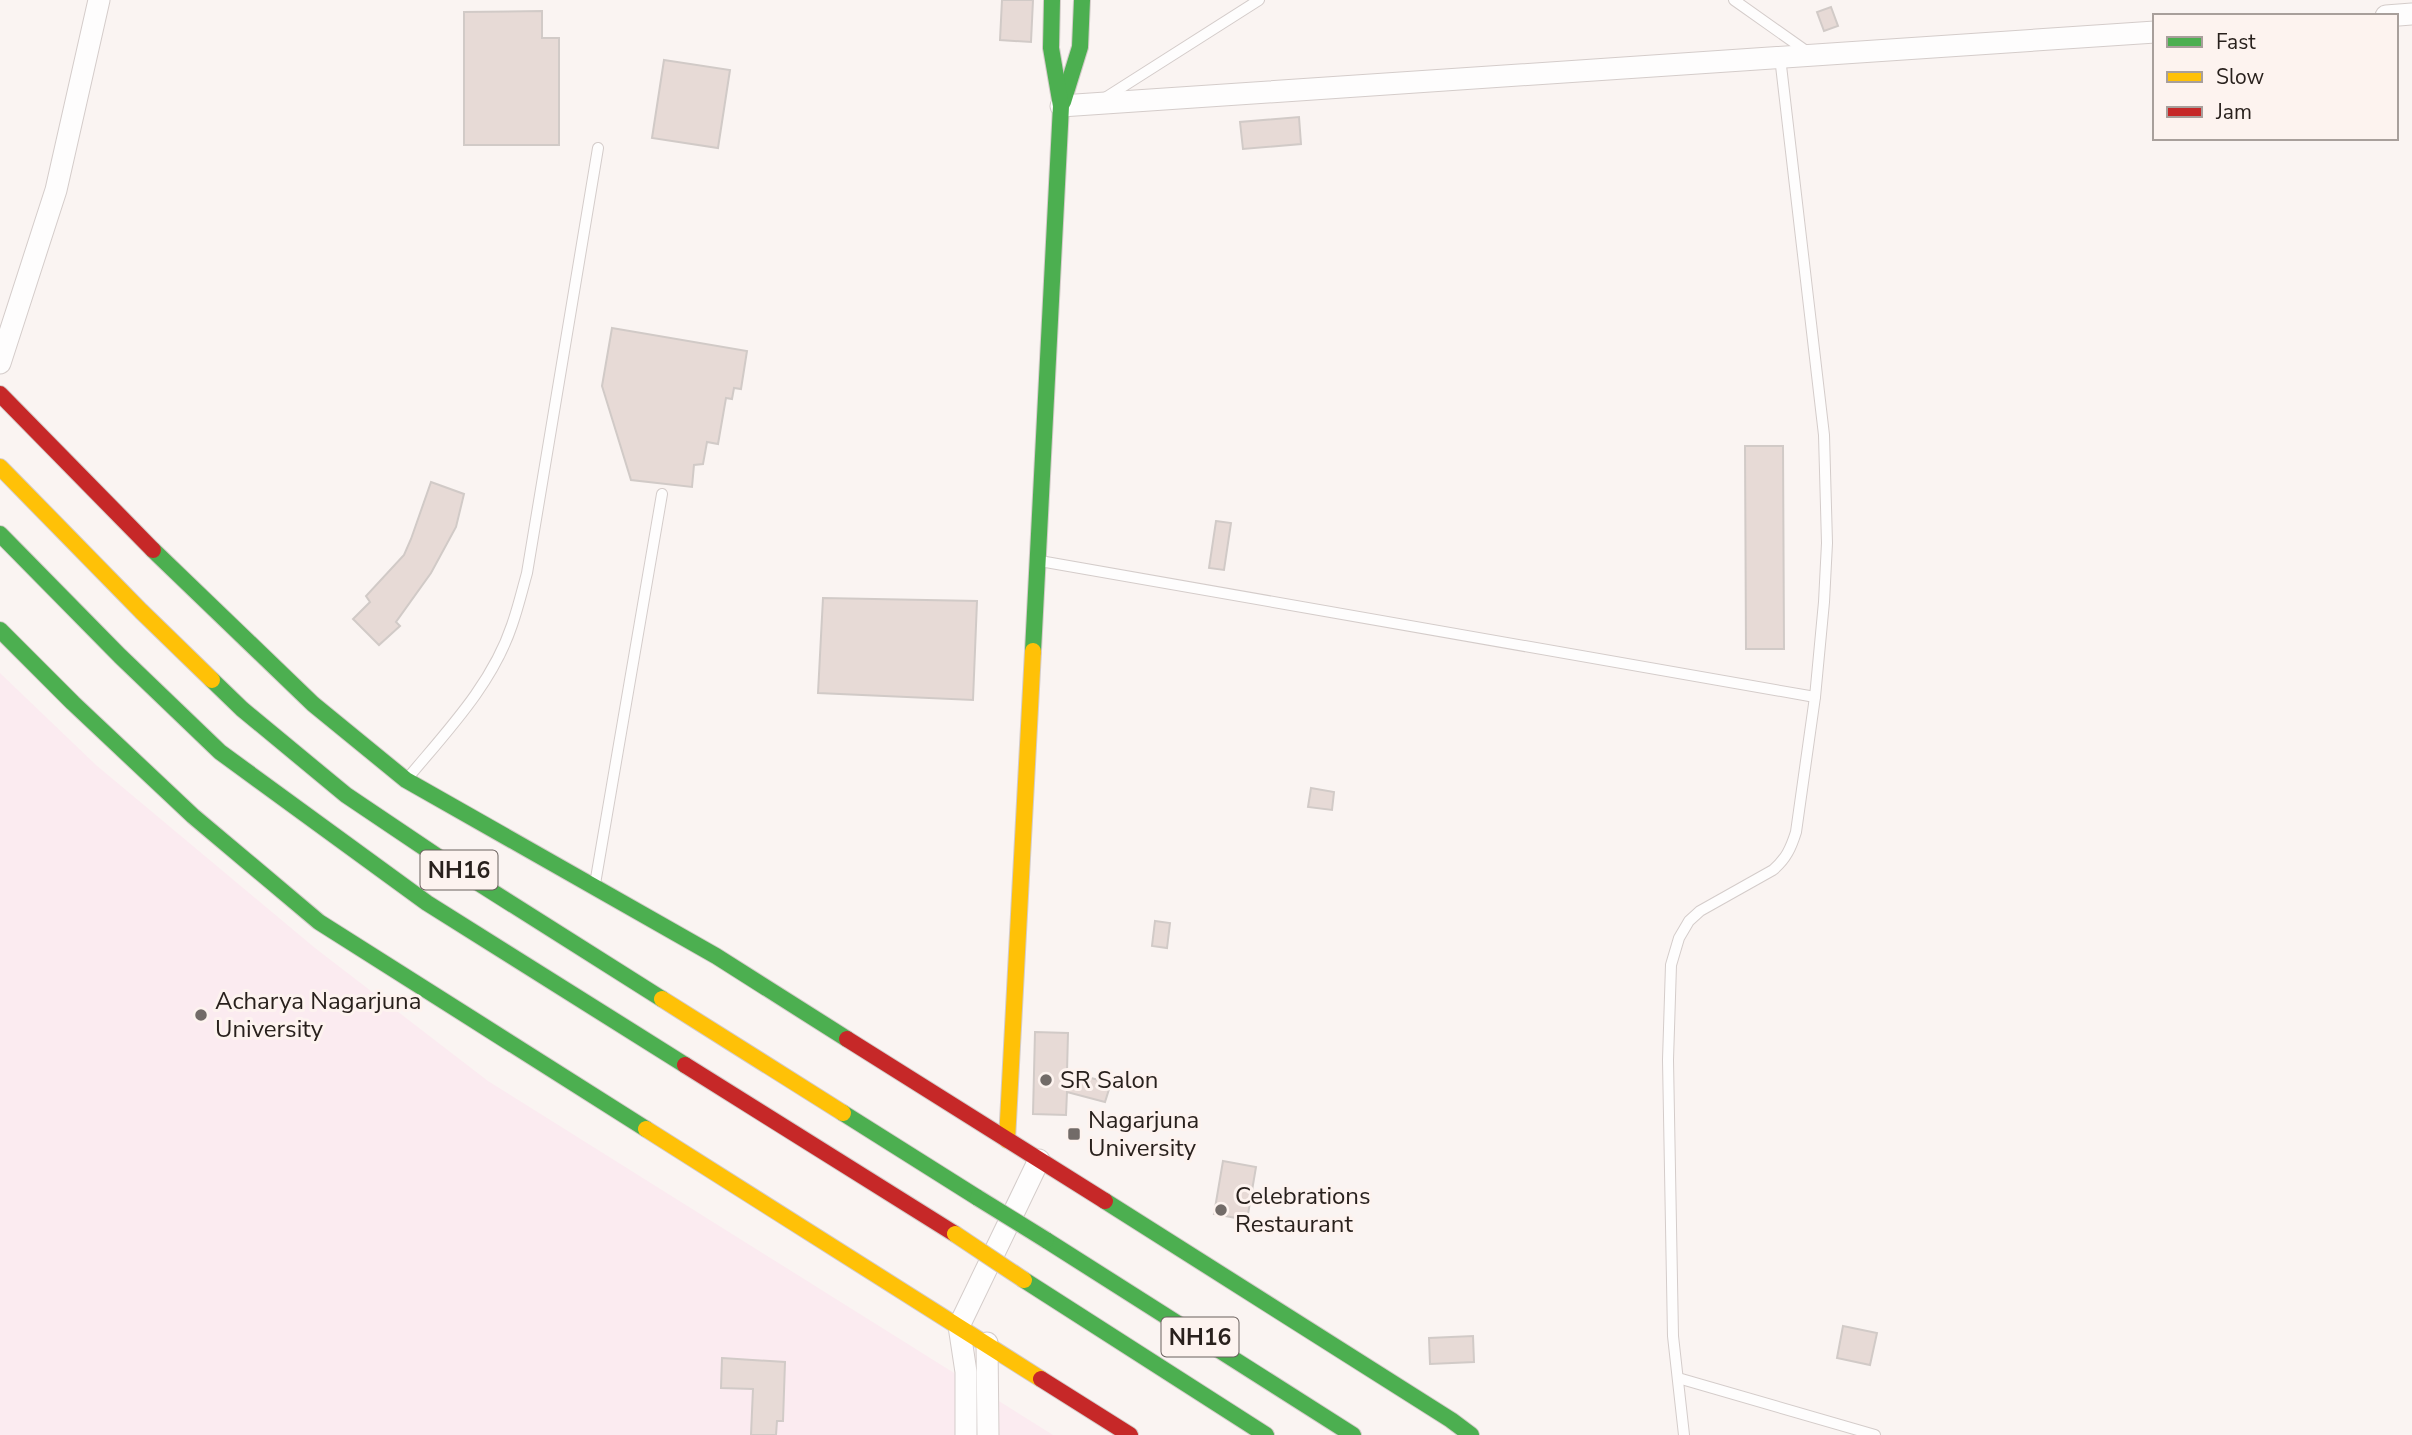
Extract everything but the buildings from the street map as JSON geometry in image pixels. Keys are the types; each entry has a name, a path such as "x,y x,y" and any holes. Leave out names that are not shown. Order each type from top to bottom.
{"main road":[{"path":"1007,1140 1061,106 1051,48 1052,0"},
{"path":"1061,106 1080,47 1082,0"},
{"path":"0,394 136,534 313,704 406,780 716,956 1471,1435"},
{"name":"NH16","path":"0,467 141,611 242,709 346,795 450,865 1353,1435"},
{"name":"NH16","path":"0,534 120,656 220,752 427,903 954,1234 1266,1435"},
{"path":"0,630 73,703 194,816 319,922 1130,1435"}],"street":[{"path":"0,363 56,190 99,0"},
{"path":"1061,106 2153,32"},
{"path":"966,1435 967,1372 959,1326 1039,1160"},
{"path":"987,1343 988,1435"}],"lane":[{"path":"1096,104 1259,0"},
{"path":"1734,0 1812,55"},
{"path":"1684,1435 1673,1336 1668,1074 1671,965 1679,938 1689,921 1700,911 1773,870 1783,861 1790,849 1796,832 1815,696 1824,602 1827,543 1824,435 1780,57"},
{"path":"406,780 472,700 512,627 527,573 598,148"},
{"path":"595,887 662,494"},
{"path":"1038,560 1815,696"},
{"path":"1678,1378 1875,1435"}],"shaded area":[{"name":"Acharya Nagarjuna University","path":"0,673 96,765 315,948 488,1081 1053,1435 0,1435"}],"traffic: fast":[{"path":"1033,651 1061,106 1051,48 1052,0"},
{"path":"1063,102 1080,47 1082,0"},
{"path":"0,534 120,656 220,752 427,903 685,1065"},
{"path":"153,550 313,704 406,780 716,956 847,1039"},
{"path":"0,630 193,816 319,922 646,1129"},
{"path":"212,680 242,709 346,795 450,865 662,999"},
{"path":"843,1113 978,1198"},
{"path":"978,1198 1046,1240"},
{"path":"1105,1201 1471,1435"},
{"path":"1046,1240 1353,1435"},
{"path":"1024,1280 1266,1435"}],"traffic: slow":[{"path":"0,467 212,680"},
{"path":"1007,1140 1033,651"},
{"path":"662,999 843,1113"},
{"path":"646,1129 1041,1379"},
{"path":"955,1234 1024,1280"}],"traffic: jam":[{"path":"0,394 153,550"},
{"path":"847,1039 1105,1201"},
{"path":"685,1065 955,1234"},
{"path":"1041,1379 1130,1435"}],"place":[{"name":"Acharya Nagarjuna University","path":"201,1015"},
{"name":"SR Salon","path":"1046,1080"},
{"name":"Nagarjuna University","path":"1074,1134"},
{"name":"Celebrations Restaurant","path":"1221,1210"}]}
